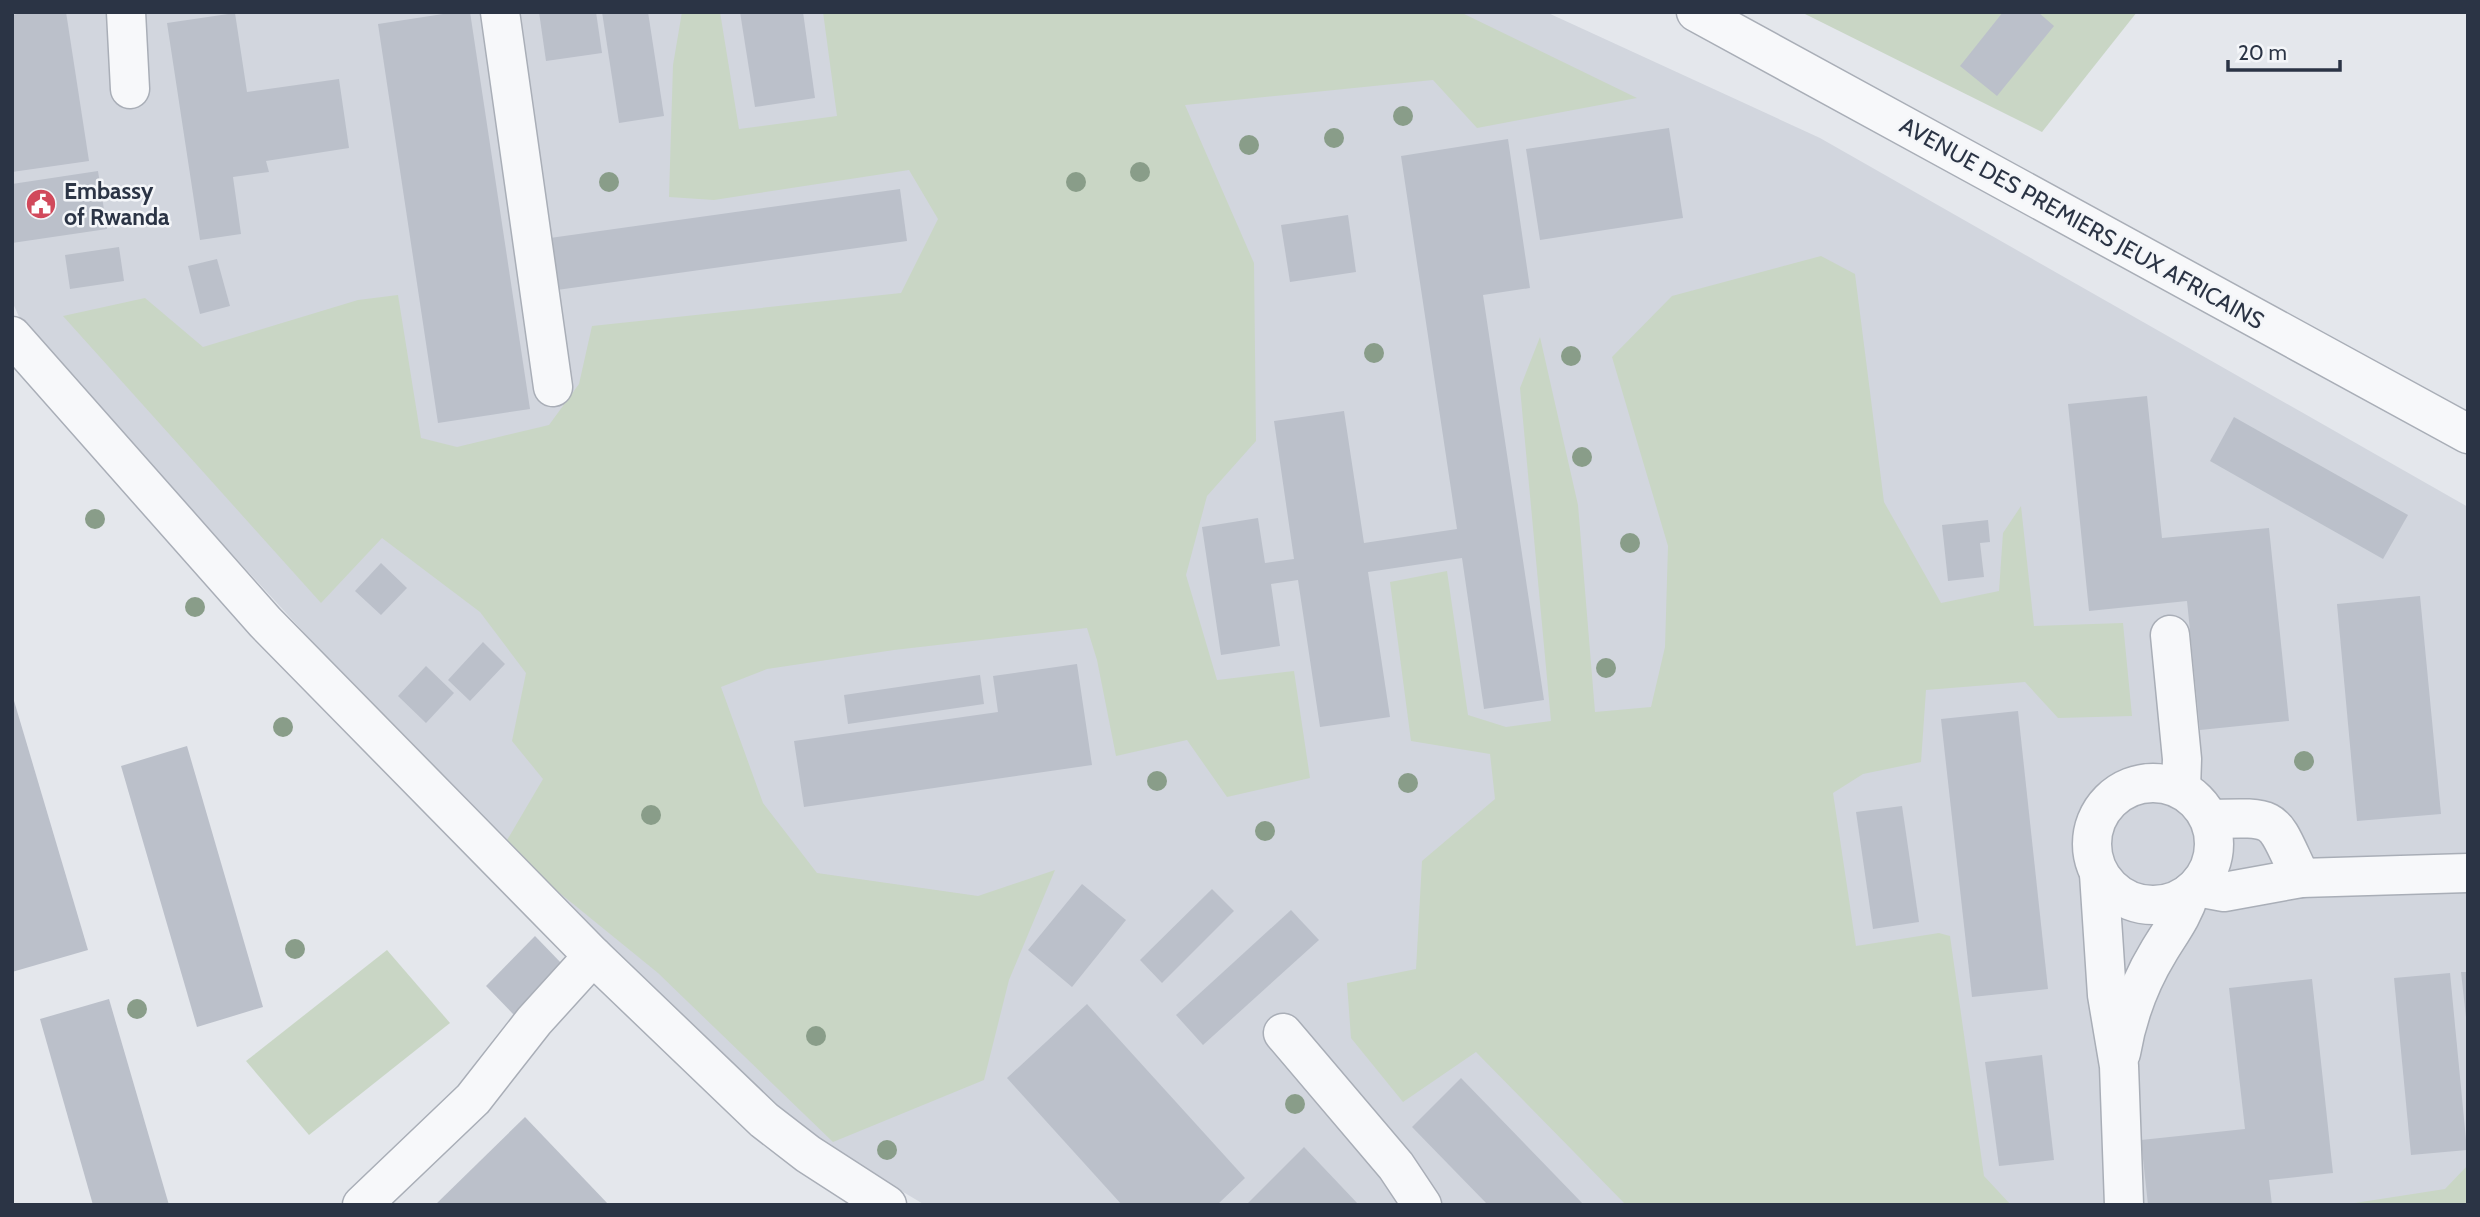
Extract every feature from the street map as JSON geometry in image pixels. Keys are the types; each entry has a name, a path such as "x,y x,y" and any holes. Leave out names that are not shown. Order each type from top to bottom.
{"street":[{"path":"125,12 130,89"},
{"path":"500,12 553,387"},
{"name":"AVENUE DES PREMIERS JEUX AFRICAINS","path":"1696,12 2468,434"},
{"path":"12,336 265,622 593,956 764,1120 808,1154 887,1205"},
{"path":"2170,635 2182,759 2181,789"},
{"path":"2119,1066 2127,1020 2157,953 2182,916 2193,890 2209,869 2214,846 2211,819 2199,803 2181,789 2159,782 2137,783 2117,793 2101,809 2092,830 2091,853 2099,874 2107,995 2119,1066 2124,1205"},
{"path":"2211,819 2261,818 2276,825 2301,878"},
{"path":"2099,874 2116,894 2140,905 2166,904 2193,890 2224,892 2301,878 2468,873"},
{"path":"362,1205 472,1099 534,1021 593,956"},
{"path":"1283,1033 1396,1166 1422,1205"}],"shaded area":[{"path":"12,12 1546,12 1820,138 2468,507 2468,1205 925,1205 784,1121 450,792 23,326 12,301"}],"green space":[{"path":"682,12 720,12 739,129 837,116 823,12 1460,12 1637,98 1477,128 1433,80 1185,105 1254,263 1256,441 1207,496 1186,575 1217,680 1294,671 1310,778 1227,797 1187,740 1116,756 1097,660 1087,628 894,650 767,669 721,687 763,803 817,873 978,896 1055,870 1009,980 984,1080 833,1142 658,973 503,847 543,779 512,741 526,673 480,612 382,538 321,603 63,316 145,298 203,347 358,300 398,295 421,438 457,447 549,425 579,384 592,326 901,293 938,219 909,170 714,200 669,197 673,65"},
{"path":"1801,12 2137,12 2042,132"},
{"path":"1821,256 1855,274 1884,502 1941,603 1999,591 2003,533 2021,506 2034,626 2123,623 2132,716 2058,718 2025,682 1926,690 1921,762 1863,774 1833,793 1856,946 1939,933 1950,936 1984,1176 2011,1205 1626,1205 1476,1052 1403,1102 1351,1038 1347,983 1416,969 1422,861 1495,799 1490,754 1411,741 1390,582 1447,571 1468,715 1506,727 1551,721 1520,388 1540,337 1578,505 1595,712 1651,707 1665,647 1668,546 1612,357 1672,296"},
{"path":"387,950 450,1023 309,1135 246,1061"},
{"path":"2468,1165 2468,1205 2342,1205 2445,1189"}],"building":[{"path":"28,12 66,12 89,161 12,172 12,15"},
{"path":"470,12 530,409 438,423 378,24"},
{"path":"539,12 596,12 602,53 546,61"},
{"path":"602,12 648,12 664,116 619,123"},
{"path":"740,12 803,12 815,98 755,107"},
{"path":"2003,12 2038,12 2054,26 1997,96 1960,66"},
{"path":"235,13 247,92 339,79 349,148 266,161 269,172 233,177 241,234 200,240 167,23"},
{"path":"1669,128 1683,218 1540,240 1526,149"},
{"path":"1508,139 1530,288 1483,295 1544,700 1484,709 1462,558 1368,572 1390,717 1320,727 1298,580 1271,584 1280,646 1221,655 1202,527 1258,518 1265,563 1294,559 1274,421 1344,411 1364,543 1457,529 1401,156"},
{"path":"98,171 107,229 12,243 12,184"},
{"path":"900,189 907,241 557,290 550,238"},
{"path":"1348,215 1356,272 1290,282 1281,225"},
{"path":"119,247 124,281 70,289 65,255"},
{"path":"217,259 230,306 200,314 188,266"},
{"path":"2147,396 2162,538 2269,528 2289,721 2200,730 2187,601 2089,611 2068,404"},
{"path":"2234,417 2408,515 2383,559 2210,461"},
{"path":"1988,520 1990,542 1980,543 1984,577 1948,581 1942,525"},
{"path":"381,563 407,588 381,615 355,591"},
{"path":"2420,596 2441,814 2357,821 2337,604"},
{"path":"483,642 505,664 470,701 448,680"},
{"path":"1077,664 1092,765 804,807 794,741 998,712 993,676"},
{"path":"426,666 454,693 426,723 398,696"},
{"path":"980,675 984,704 848,724 844,695"},
{"path":"12,694 88,950 12,972"},
{"path":"2018,711 2048,989 1972,997 1941,719"},
{"path":"187,746 263,1007 197,1027 121,766"},
{"path":"1902,806 1919,922 1873,929 1856,812"},
{"path":"1082,884 1126,920 1072,987 1028,950"},
{"path":"1212,889 1234,911 1162,983 1140,960"},
{"path":"1291,910 1319,940 1203,1045 1176,1015"},
{"path":"535,936 563,965 514,1015 486,986"},
{"path":"2461,972 2468,972 2468,1017 2466,1017"},
{"path":"2450,973 2467,1150 2411,1155 2394,978"},
{"path":"2312,979 2333,1173 2269,1180 2272,1205 2148,1205 2141,1140 2245,1129 2229,988"},
{"path":"109,999 169,1205 93,1205 40,1019"},
{"path":"1087,1004 1245,1178 1217,1205 1122,1205 1007,1078"},
{"path":"2042,1055 2054,1160 1999,1166 1985,1062"},
{"path":"1461,1078 1584,1205 1488,1205 1412,1127"},
{"path":"525,1117 609,1205 435,1205"},
{"path":"1304,1147 1359,1205 1246,1205"}],"place":[{"name":"Embassy of Rwanda","path":"41,204"}]}
